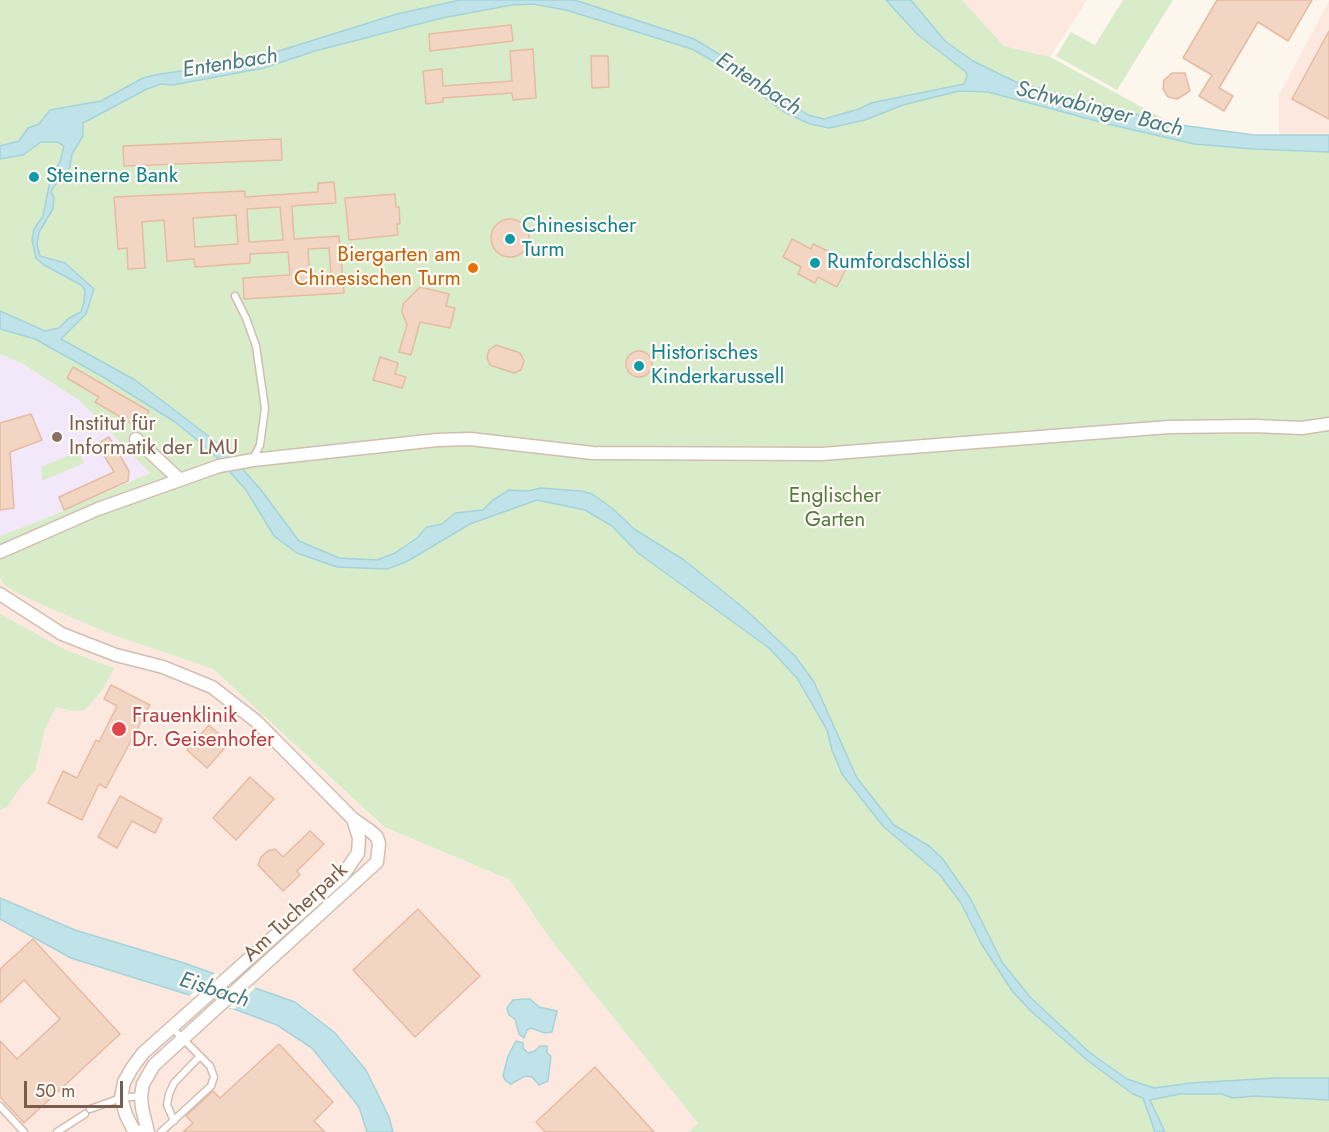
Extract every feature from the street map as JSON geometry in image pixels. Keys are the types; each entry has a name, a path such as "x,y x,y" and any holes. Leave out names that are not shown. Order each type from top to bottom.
{"street":[{"path":"0,552 98,509 219,466 459,439 593,453 822,454 1168,427 1302,428 1329,424"},
{"path":"136,439 180,480"},
{"path":"0,594 62,634 116,655 163,667 212,687 256,721 353,819"},
{"name":"Am Tucherpark","path":"121,1098 124,1082 143,1053 343,875 358,853 359,838 353,819"},
{"name":"Am Tucherpark","path":"141,1096 143,1084 154,1065 377,862 379,844 376,837 353,819"},
{"path":"141,1096 141,1108 148,1132"},
{"path":"121,1098 126,1115 133,1129 138,1132"}],"lane":[{"path":"235,296 256,346 265,408 260,445 248,461"},
{"path":"161,1132 211,1086 214,1077 210,1066 171,1027"},
{"path":"174,1121 167,1105 174,1083 200,1056"},
{"path":"57,1132 87,1112 121,1098 141,1096"},
{"path":"0,1106 24,1132"}],"shaded area":[{"path":"962,0 1087,0 1050,57 1004,46"},
{"path":"1329,1 1329,135 1279,135 1279,95"},
{"name":"Institut für Informatik der LMU","path":"0,354 23,364 80,401 150,473 0,536"},
{"path":"0,578 4,585 110,634 213,669 383,827 510,880 548,936 699,1123 689,1132 0,1132"}],"green space":[{"name":"Englischer Garten","path":"0,0 962,0 1004,46 1050,57 1173,124 1254,135 1329,135 1329,1132 689,1132 698,1123 548,936 510,880 384,827 213,669 110,634 31,600 4,585 0,578 0,536 150,473 80,401 23,364 0,354"},
{"path":"1123,0 1173,0 1117,90 1056,56 1071,32 1095,45"},
{"path":"79,451 84,463 42,481 41,467"},
{"path":"0,614 66,650 114,668 104,688 85,710 73,711 56,707 45,729 35,771 7,807 0,810"}],"water":[{"path":"460,0 573,0 581,2 694,39 729,60 808,115 824,119 859,109 871,103 964,84 966,72 917,34 886,0 911,0 945,41 973,61 1016,82 1173,124 1254,135 1329,135 1329,152 1194,144 988,92 959,91 903,105 865,120 829,128 810,124 784,112 727,69 692,49 566,10 533,4 512,5 442,18 315,51 264,68 173,85 161,84 147,89 83,123 83,136 72,154 66,176 54,186 51,192 54,197 53,209 39,232 37,244 40,256 65,263 94,289 86,314 61,339 135,380 224,448 261,490 299,541 339,558 377,560 395,553 417,538 427,527 442,524 455,513 483,510 493,500 509,490 528,491 541,488 592,494 612,508 634,529 684,560 746,610 795,656 814,682 857,778 894,825 929,846 942,858 970,898 1002,962 1030,997 1089,1052 1127,1079 1154,1088 1191,1083 1275,1078 1329,1078 1329,1100 1254,1096 1233,1098 1222,1094 1180,1094 1150,1100 1165,1132 1155,1132 1143,1098 1133,1094 1087,1060 1032,1012 1013,992 982,945 961,903 940,875 883,826 842,774 827,730 797,678 769,648 638,553 612,526 585,510 537,500 470,524 406,562 387,569 337,567 297,553 274,536 246,490 213,453 175,422 103,377 35,339 0,329 0,311 45,331 59,328 69,318 81,312 84,302 85,290 81,285 44,265 36,258 32,240 34,229 43,216 51,176 60,162 64,146 57,142 41,142 23,155 0,159 0,146 19,141 28,128 39,124 50,110 101,101 143,78 250,60 397,14"},
{"name":"Eisbach","path":"0,898 75,930 181,962 295,1002 334,1032 366,1070 389,1117 393,1132 367,1132 359,1107 312,1048 277,1025 234,1009 71,958 0,919"},
{"path":"530,999 539,1007 557,1011 552,1032 545,1033 531,1028 527,1030 524,1038 519,1034 515,1019 509,1015 507,1008 513,1000"},
{"path":"516,1041 523,1043 523,1048 528,1053 540,1046 547,1046 547,1053 551,1056 548,1081 539,1085 532,1077 525,1076 511,1084 506,1081 503,1076 508,1056"}],"pier":[{"path":"215,973 256,987 234,1009 189,996"}],"building":[{"path":"1217,0 1312,0 1288,41 1258,22 1219,88 1233,96 1224,111 1199,96 1212,75 1183,58"},
{"path":"511,25 513,41 430,51 429,34"},
{"path":"1329,31 1329,119 1292,99"},
{"path":"533,49 536,98 513,100 512,93 443,98 443,102 426,104 423,71 442,69 443,86 512,81 510,51"},
{"path":"591,56 608,56 609,87 592,88"},
{"path":"1172,73 1185,73 1190,91 1177,99 1168,97 1163,89 1164,80"},
{"path":"281,139 282,160 124,166 123,146"},
{"path":"334,182 336,203 292,206 294,239 339,236 344,293 244,299 243,278 290,275 288,252 250,254 250,263 195,267 194,259 167,261 164,220 142,222 145,268 128,269 127,248 118,249 114,197 245,191 245,197 318,192 318,183","holes":["280,207 283,240 249,242 247,209","236,215 238,244 195,247 193,218","329,248 331,276 310,277 308,249"]},
{"path":"395,194 396,207 399,207 398,235 349,240 345,198"},
{"name":"Chinesischer Turm","path":"510,219 523,225 529,238 523,251 510,257 497,251 491,238 497,225"},
{"name":"Rumfordschlössl","path":"792,239 811,249 813,244 832,253 828,260 846,269 837,287 818,277 815,283 798,274 801,267 783,257"},
{"path":"420,287 449,294 446,306 455,308 450,328 420,322 411,355 399,352 407,325 402,312 403,304"},
{"path":"496,345 520,353 524,361 521,370 514,373 490,365 487,358 489,350"},
{"name":"Historisches Kinderkarussell","path":"639,351 648,355 652,364 648,373 639,377 630,373 626,364 630,355"},
{"path":"380,357 398,363 395,374 406,377 402,388 373,380"},
{"path":"73,367 149,411 139,428 95,402 99,397 67,378"},
{"path":"31,414 42,440 10,452 14,508 0,510 0,423"},
{"path":"109,437 129,471 128,481 64,510 59,497 114,472 97,444"},
{"path":"111,685 150,705 106,788 99,784 82,820 48,803 63,771 77,778 96,740 99,742 117,706 104,699"},
{"path":"209,725 229,743 207,768 187,750"},
{"path":"250,777 274,799 236,840 213,818"},
{"path":"120,796 162,819 155,833 132,821 117,848 98,837"},
{"path":"310,831 324,844 297,871 300,875 283,891 258,865 261,857 275,849 283,857"},
{"path":"418,909 480,976 415,1037 353,970"},
{"path":"33,939 120,1034 24,1123 0,1097 0,1041 17,1059 60,1019 24,980 0,1003 0,969"},
{"path":"279,1044 333,1102 314,1121 325,1132 183,1132 193,1123 186,1116 213,1091 220,1098"},
{"path":"595,1067 654,1132 545,1132 536,1122"}],"place":[{"name":"Steinerne Bank","path":"34,177"},
{"name":"Chinesischer Turm","path":"510,239"},
{"name":"Rumfordschlössl","path":"815,263"},
{"name":"Biergarten am Chinesischen Turm","path":"473,268"},
{"name":"Historisches Kinderkarussell","path":"639,366"},
{"name":"Institut für Informatik der LMU","path":"57,437"},
{"name":"Frauenklinik Dr. Geisenhofer","path":"119,729"}],"water label":[{"name":"Entenbach","path":"230,64"},
{"name":"Entenbach","path":"758,85"},
{"name":"Schwabinger Bach","path":"1099,110"}]}
